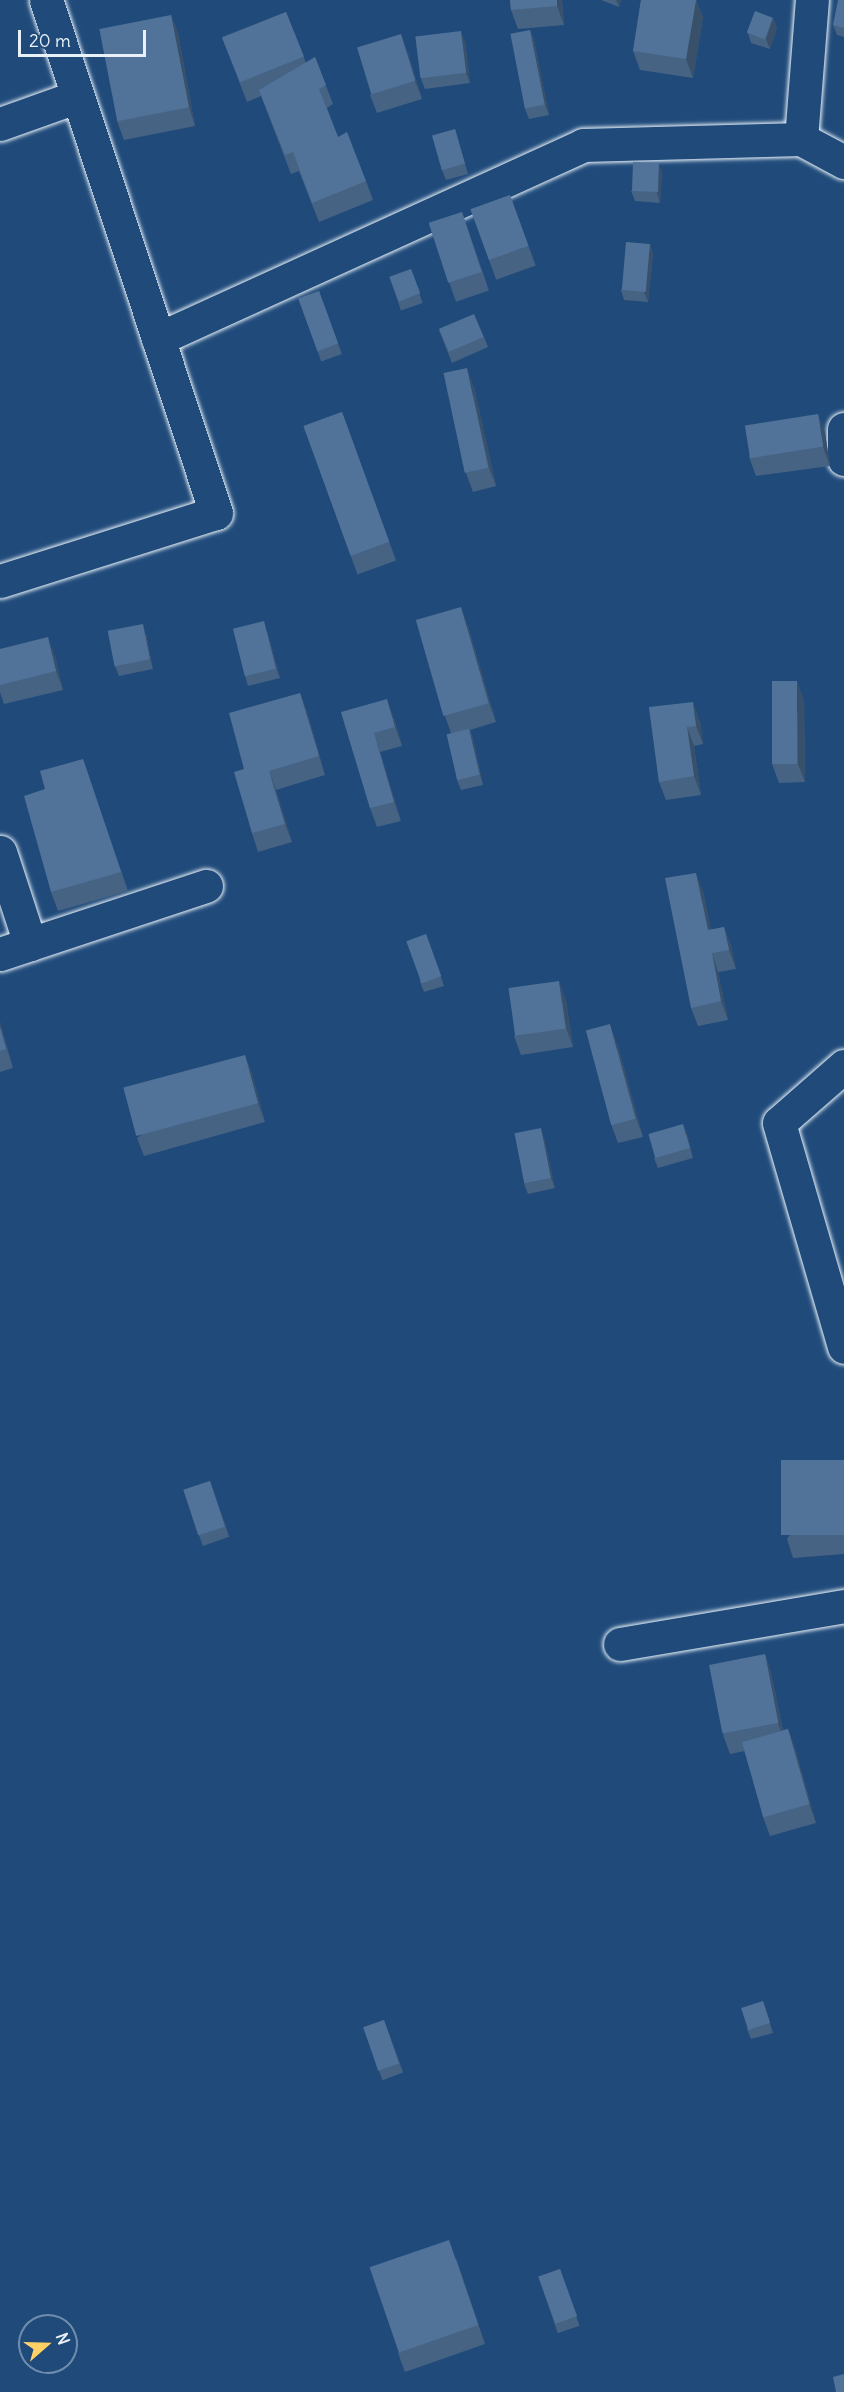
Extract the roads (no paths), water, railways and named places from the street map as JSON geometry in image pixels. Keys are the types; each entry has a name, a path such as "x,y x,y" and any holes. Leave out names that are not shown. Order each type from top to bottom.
{"street":[{"path":"0,581 216,513 76,97 46,0"},
{"path":"801,139 812,0"},
{"path":"0,124 76,97"},
{"path":"158,339 583,145 801,139 844,162"},
{"path":"844,429 844,459"},
{"path":"0,852 15,949 206,886"},
{"path":"844,1066 779,1123 844,1347"},
{"path":"620,1644 844,1606"}]}
